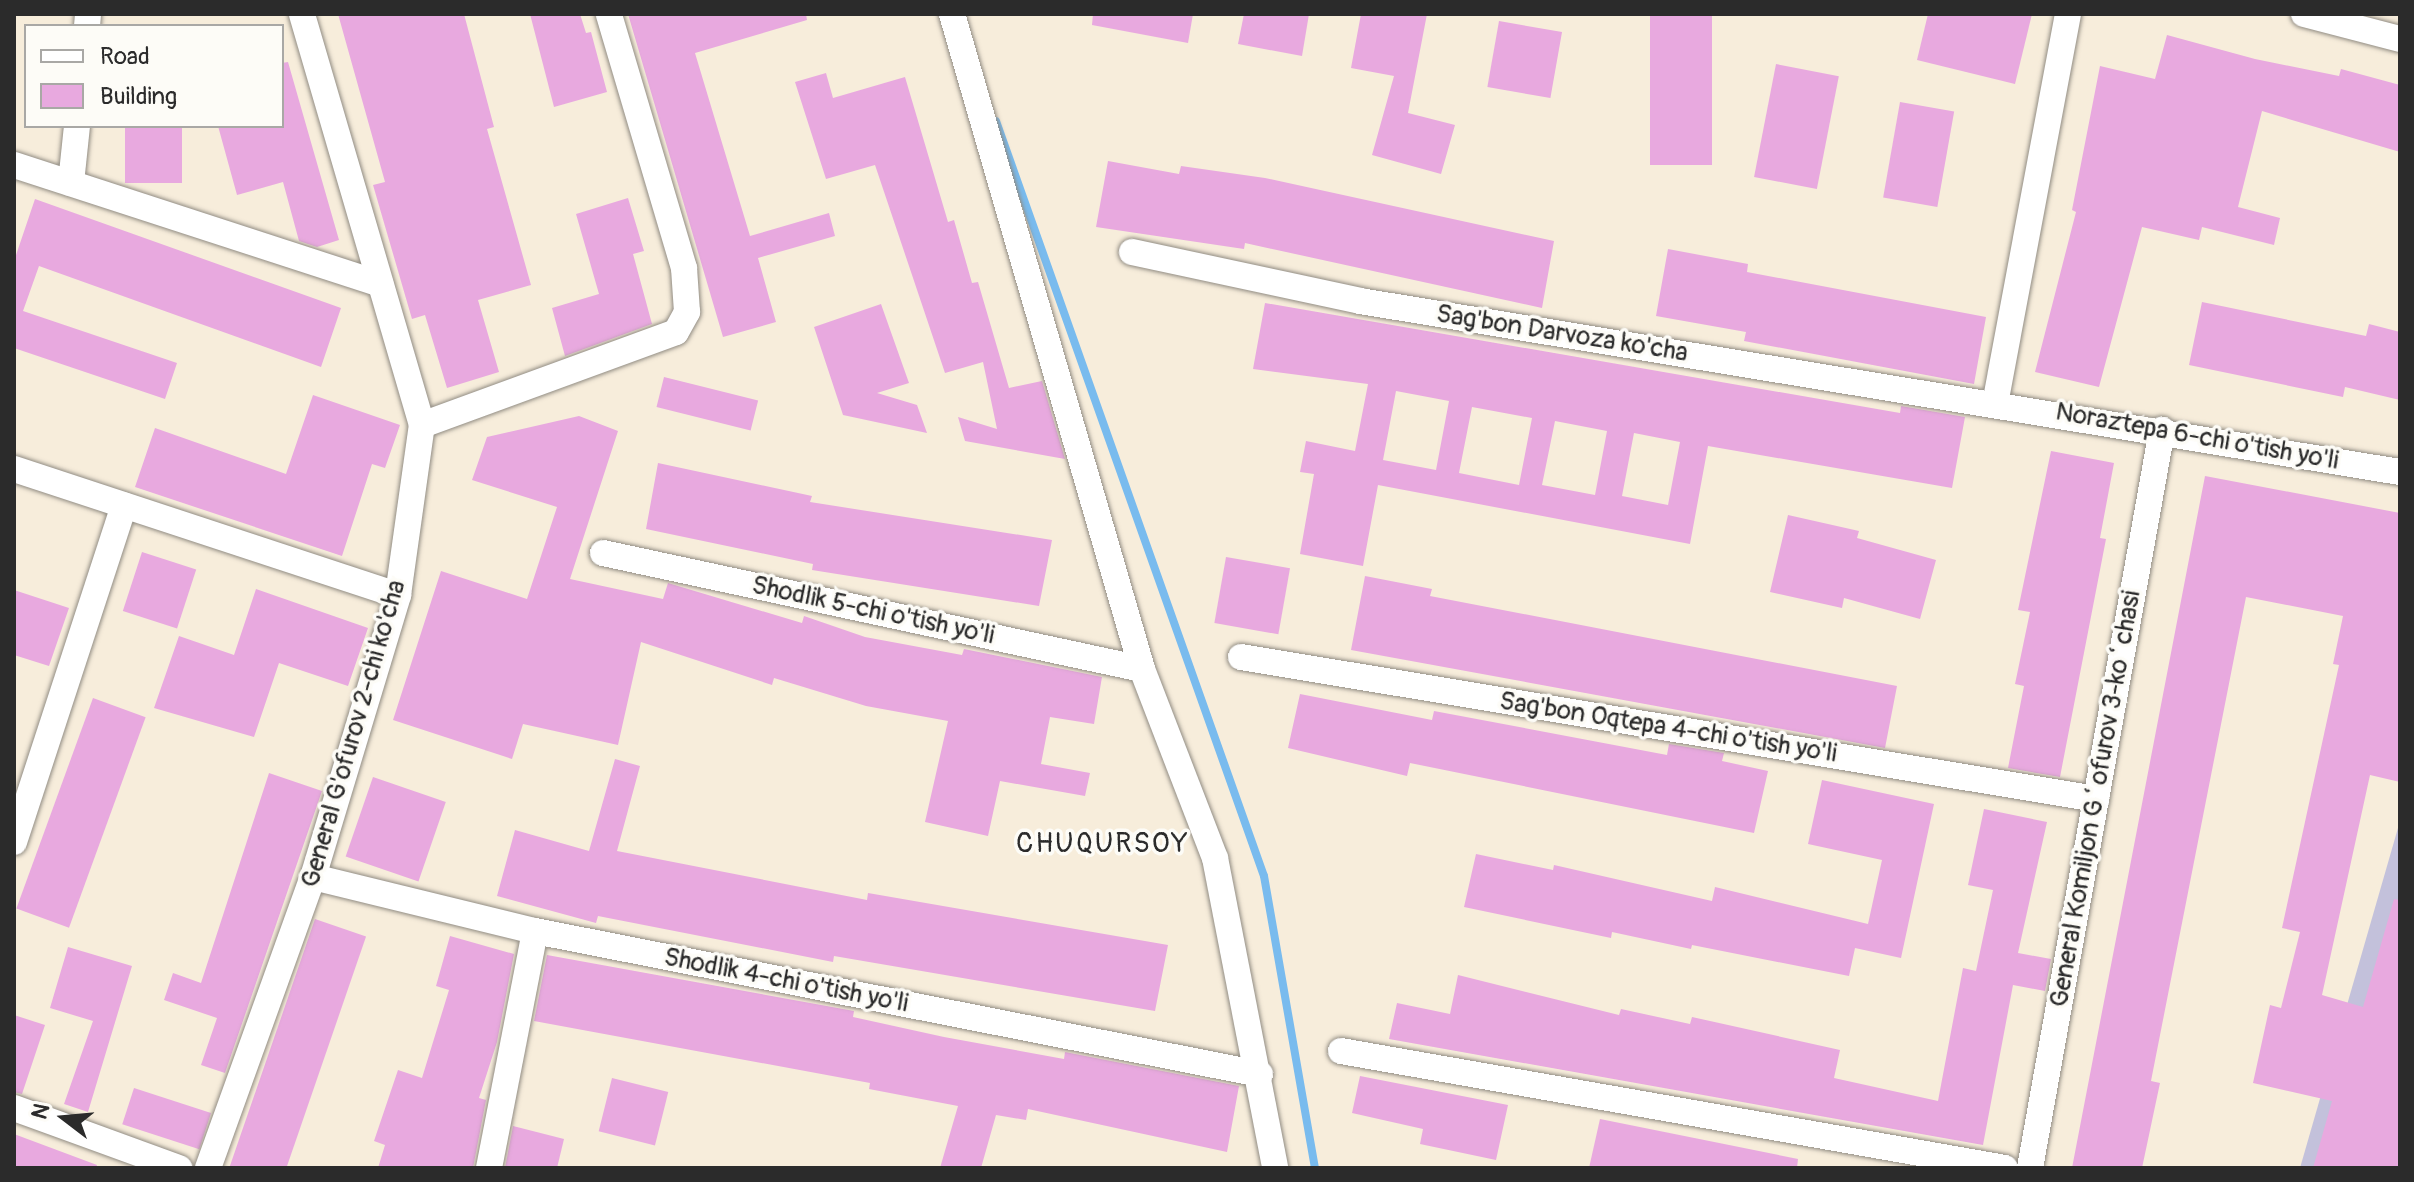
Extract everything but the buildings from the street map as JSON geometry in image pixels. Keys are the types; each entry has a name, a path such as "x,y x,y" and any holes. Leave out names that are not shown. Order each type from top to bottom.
{"street":[{"name":"General G'ofurov 2-chi ko'cha","path":"208,1168 313,877 398,595 422,425 302,14"},
{"path":"422,425 676,332 687,312 684,268 609,14"},
{"path":"952,14 1142,669 1215,858 1260,1074 1275,1168"},
{"path":"1995,404 2068,14"},
{"path":"2304,14 2400,39"},
{"path":"71,183 77,128"},
{"path":"14,165 380,284"},
{"name":"Sag'bon Darvoza ko'cha","path":"1132,252 1360,301 1995,404"},
{"name":"Noraztepa 6-chi o'tish yo'li","path":"1995,404 2400,472"},
{"name":"General Komiljon Gʻofurov 3-koʻchasi","path":"2030,1168 2162,430"},
{"path":"14,469 398,595"},
{"path":"14,842 124,505"},
{"name":"Shodlik 5-chi o'tish yo'li","path":"603,553 1142,669"},
{"name":"Sag'bon Oqtepa 4-chi o'tish yo'li","path":"1241,657 2096,799"},
{"name":"Shodlik 4-chi o'tish yo'li","path":"313,877 535,931 1260,1074"},
{"path":"489,1168 535,931"},
{"path":"1341,1051 2005,1168"},
{"path":"14,1108 179,1168"}],"shaded area":[{"path":"2400,821 2400,1168 2300,1168"}],"waterway":[{"path":"996,121 1264,876 1315,1168"}],"district":[{"name":"CHUQURSOY","path":"1103,844"}]}
